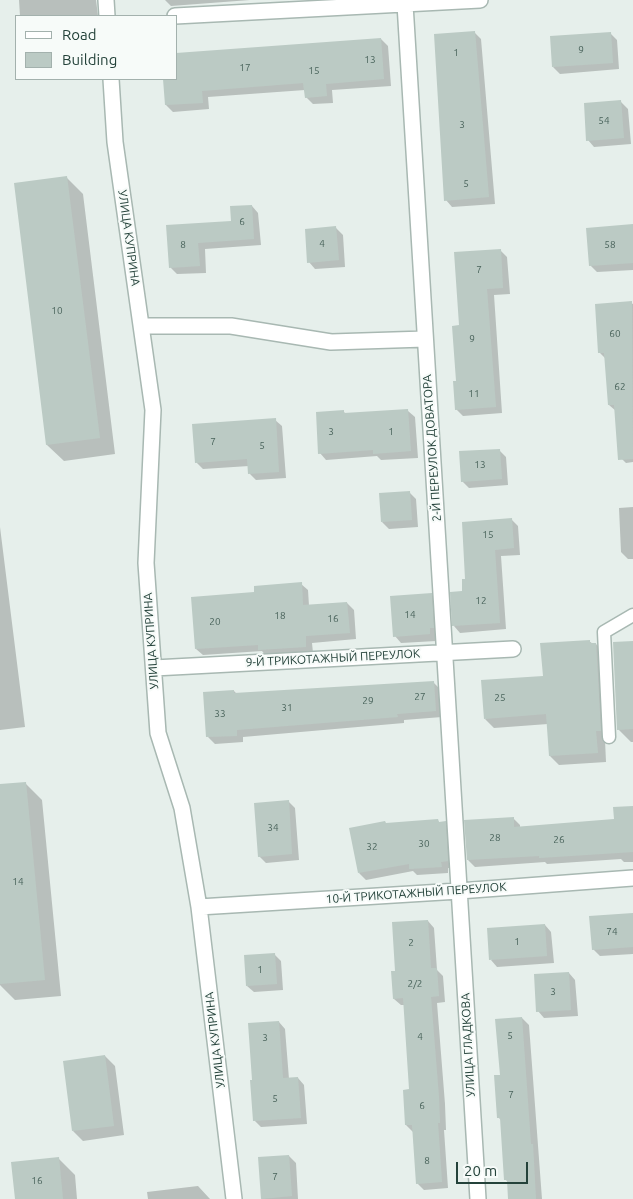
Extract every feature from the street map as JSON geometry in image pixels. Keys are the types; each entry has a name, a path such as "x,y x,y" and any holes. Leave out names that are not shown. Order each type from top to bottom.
{"street":[{"path":"106,0 107,15"},
{"path":"178,16 480,0"},
{"name":"2-Й ПЕРЕУЛОК ДОВАТОРА","path":"404,4 459,891"},
{"name":"УЛИЦА КУПРИНА","path":"111,80 115,142 153,410 146,563 158,734 182,808 200,907 234,1199"},
{"path":"141,326 231,326 331,342 425,339"},
{"name":"9-Й ТРИКОТАЖНЫЙ ПЕРЕУЛОК","path":"154,668 513,649"},
{"name":"10-Й ТРИКОТАЖНЫЙ ПЕРЕУЛОК","path":"200,907 633,878"},
{"name":"УЛИЦА ГЛАДКОВА","path":"459,891 478,1199"}],"lane":[{"path":"609,737 604,632 633,614"}],"building":[{"path":"475,31 489,197 444,201 434,34"},
{"path":"611,32 613,63 552,67 550,36"},
{"path":"381,38 384,79 326,84 327,96 305,98 303,83 202,91 203,103 165,105 163,80 178,80 178,53"},
{"path":"621,100 624,138 586,141 584,103"},
{"path":"67,176 100,438 46,445 14,183"},
{"path":"252,205 254,239 198,243 200,266 169,268 166,225 231,221 230,206"},
{"path":"633,224 633,263 589,266 586,228"},
{"path":"336,226 339,260 307,263 305,229"},
{"path":"501,249 503,288 487,289 496,407 455,410 453,381 456,381 452,326 459,325 454,252"},
{"path":"632,301 633,459 618,460 614,405 608,405 604,353 598,353 595,304"},
{"path":"408,409 411,451 373,454 373,450 318,454 316,412 344,410 344,413"},
{"path":"276,418 279,472 248,474 247,459 195,463 192,424"},
{"path":"500,449 502,479 461,482 459,451"},
{"path":"410,491 412,520 381,522 379,493"},
{"path":"512,518 514,548 495,550 500,623 452,626 450,592 462,591 462,579 465,579 462,522"},
{"path":"302,582 303,605 347,602 350,633 306,636 306,647 258,650 258,645 195,649 191,597 254,592 254,586"},
{"path":"432,593 434,628 430,628 430,634 393,637 390,596"},
{"path":"590,640 590,643 596,643 601,731 596,731 598,753 549,756 546,714 484,719 481,680 543,676 540,643"},
{"path":"633,641 633,729 617,730 613,642"},
{"path":"434,681 436,711 397,714 398,717 237,730 237,736 206,737 203,692 234,690 234,693"},
{"path":"26,782 45,980 0,984 0,784"},
{"path":"289,800 292,854 258,857 254,803"},
{"path":"633,806 633,852 467,860 464,820 514,817 514,827 614,819 613,807"},
{"path":"438,819 439,822 446,821 448,861 441,862 442,867 409,869 409,864 358,873 349,828 385,821 386,823"},
{"path":"633,913 633,947 592,950 589,916"},
{"path":"428,920 431,968 437,968 439,996 431,997 439,1097 440,1123 438,1123 442,1182 416,1184 412,1125 405,1125 403,1090 409,1089 403,998 393,999 391,971 395,971 392,922"},
{"path":"545,924 547,956 489,960 487,928"},
{"path":"275,953 277,984 246,986 244,955"},
{"path":"569,972 571,1010 536,1012 534,974"},
{"path":"522,1017 536,1199 508,1199 507,1180 504,1180 500,1118 497,1118 494,1075 500,1075 495,1019"},
{"path":"279,1021 283,1078 298,1077 301,1118 253,1121 248,1023"},
{"path":"105,1055 114,1126 72,1131 63,1061"},
{"path":"289,1155 292,1196 261,1199 258,1157"},
{"path":"59,1157 63,1199 15,1199 11,1162"}]}
